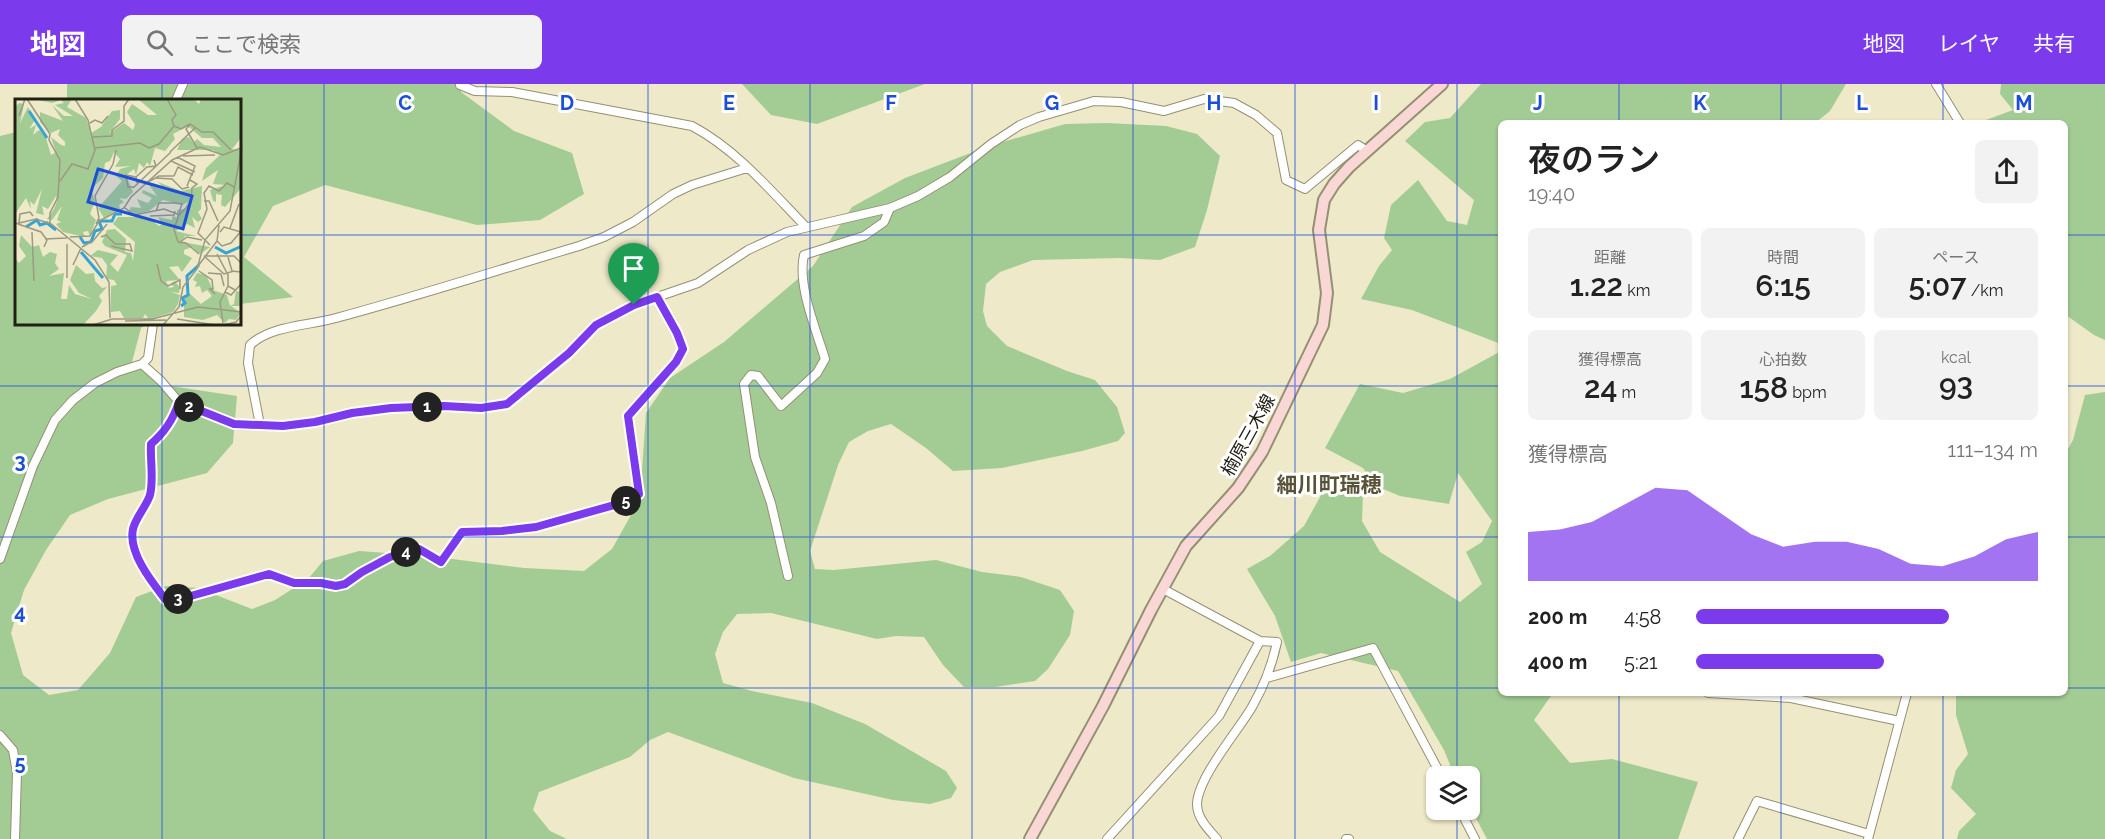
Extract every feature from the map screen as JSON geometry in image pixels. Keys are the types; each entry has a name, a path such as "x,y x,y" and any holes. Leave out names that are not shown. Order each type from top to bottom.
{"main road":[{"name":"楠原三木線","path":"1030,839 1098,717 1186,546 1238,488 1251,470 1318,335 1326,309 1327,293 1319,230 1324,200 1334,184 1367,151 1442,84"}],"street":[{"path":"176,99 183,84"},
{"path":"1936,84 1958,120"},
{"path":"460,85 475,91 512,92 692,126 714,138 806,227"},
{"path":"142,364 162,381 179,402 234,424 283,426 391,408 444,406 481,408 507,404 569,353 596,325 634,305 698,283 748,250 787,232 890,207 918,196 950,177 991,144 1020,125 1039,117 1094,101 1121,102 1164,111 1204,99 1234,103 1256,115 1277,133 1286,180 1305,189 1358,145 1367,151"},
{"path":"260,425 248,363 250,345 259,337 288,328 335,319 579,246 604,237 633,222 673,194 692,185 747,168"},
{"path":"788,576 771,503 755,457 744,384 751,375 758,376 782,406 817,373 825,359 803,282 804,255 864,236 884,222 890,207"},
{"path":"179,402 173,419 162,435 151,444 150,495 134,526 132,542 144,568 165,599 180,599 269,574 294,583 321,583 336,586 345,584 390,557 419,549 441,562 462,532 536,527 625,502 639,494 628,416 676,362 683,349 657,297"},
{"path":"0,560 33,466 55,420 73,400 95,384 117,372 142,364 148,358 153,326"},
{"path":"1163,589 1260,641 1277,642 1267,678 1252,706 1212,768 1200,792 1197,805 1201,820 1217,839"},
{"path":"1107,839 1219,716 1260,641"},
{"path":"1267,678 1373,648 1436,766"},
{"path":"1796,696 1899,721"},
{"path":"1738,839 1757,801 1869,836 1906,696"},
{"path":"0,735 13,750 17,774 15,839"},
{"path":"1465,820 1475,839"}],"green space":[{"path":"67,84 460,84 461,92 514,131 572,153 584,194 540,220 477,225 325,185 273,206 244,257 293,297 242,304 242,99 67,99"},
{"path":"742,84 925,84 817,124 771,115"},
{"path":"1481,84 1846,84 1830,111 1819,120 1498,120 1498,343 1412,310 1361,299 1379,266 1392,250 1384,238 1391,205 1418,180 1447,221 1467,225 1474,200 1405,141 1425,122 1450,118"},
{"path":"2001,84 2105,84 2105,340 2068,316 2068,120 1986,120 2013,110 2000,94"},
{"path":"1107,123 1166,126 1197,134 1220,156 1195,247 1160,260 1120,258 1033,260 1000,272 986,284 983,311 987,326 1007,346 1095,380 1117,407 1125,433 1118,441 1082,451 1002,468 953,471 926,448 891,424 868,431 849,442 838,465 810,551 815,569 834,570 936,560 982,572 1021,577 1060,590 1074,611 1070,635 1048,669 1035,681 995,687 964,687 943,665 924,637 896,636 877,639 771,613 737,614 723,632 715,654 723,683 812,703 865,724 946,771 957,788 951,798 930,804 893,800 794,778 668,732 650,740 630,757 539,792 533,810 550,831 567,839 0,839 0,136 15,132 15,326 144,326 141,328 132,362 164,385 237,396 233,443 207,473 108,499 70,515 46,550 24,590 11,633 23,675 49,695 78,690 110,653 136,597 166,586 198,588 252,609 275,600 308,579 323,561 359,551 428,556 524,568 584,571 612,549 640,499 646,413 670,378 724,342 813,266 852,207 905,178 989,146 1065,124"},
{"path":"1498,353 1498,696 1551,696 1534,720 1570,763 1612,759 1698,782 1678,839 1487,839 1477,820 1480,820 1480,766 1451,766 1444,750 1398,671 1321,653 1291,662 1275,616 1247,569 1270,556 1304,526 1330,479 1363,492 1362,521 1380,552 1460,602 1482,584 1466,552 1482,542 1492,521 1458,473 1449,504 1400,496 1376,486 1363,468 1325,448 1360,384 1403,393 1450,379"},
{"path":"2105,392 2105,839 1957,839 1959,831 1976,814 1951,788 1956,770 1968,754 1956,715 1956,696 2068,696 2068,449 2073,440 2085,395"}],"district":[{"name":"細川町瑞穂","path":"1329,484"}],"route":[{"path":"657,297 683,349 676,362 628,416 639,494 625,502 536,527 462,532 441,562 419,549 390,557 345,584 336,586 321,583 294,583 275,574 269,574 180,599 165,599 139,558 132,542 134,526 150,495 151,444 162,435 173,419 179,402 209,416 234,424 283,426 315,422 368,410 444,406 481,408 507,404 569,353 596,325 634,305 657,297"}]}
